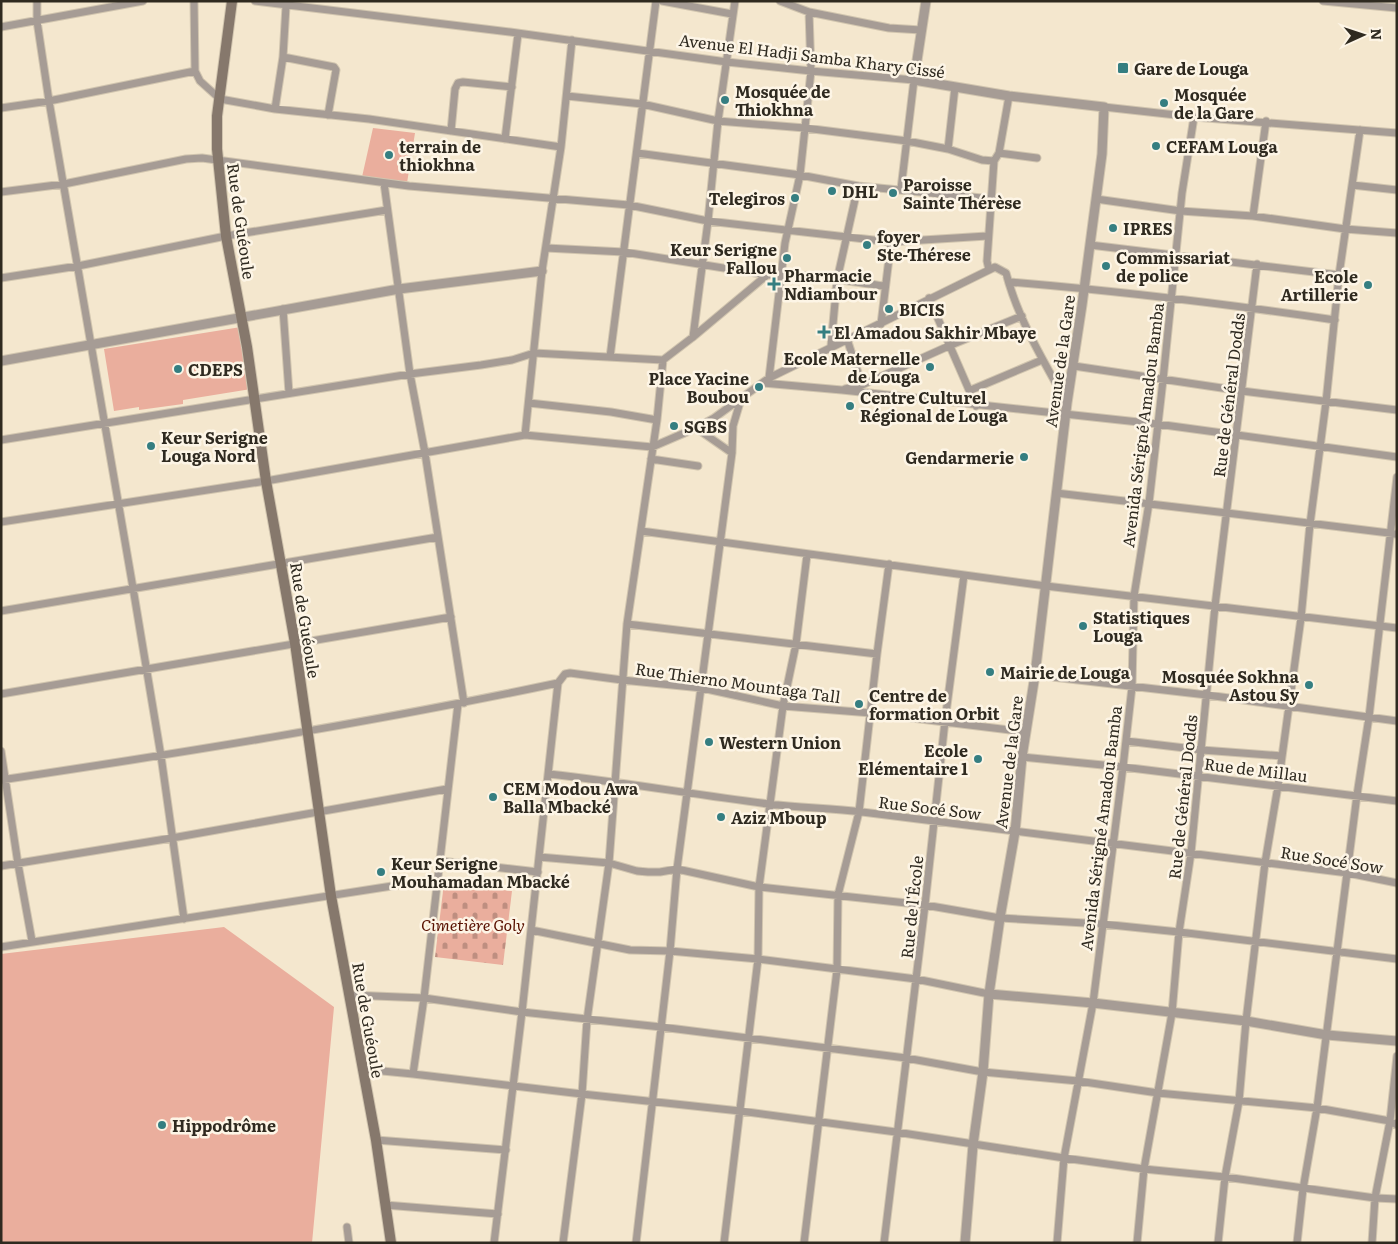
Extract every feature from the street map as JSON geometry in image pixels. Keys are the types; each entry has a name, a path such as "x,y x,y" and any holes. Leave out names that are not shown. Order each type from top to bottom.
{"main road":[{"name":"Rue de Guéoule","path":"232,1 217,116 217,149 226,236 241,317 266,481 295,643 331,896 376,1140 391,1243"}],"street":[{"path":"37,1 37,22 49,101 90,345 106,422 118,504 134,588 184,919"},
{"path":"1,27 37,22 144,1"},
{"path":"194,1 195,71 200,81 220,99 561,147"},
{"name":"Avenue El Hadji Samba Khary Cissé","path":"255,1 572,40 727,62 811,72 914,80 1009,96 1104,108 1397,132"},
{"path":"610,357 656,1"},
{"path":"662,1 732,14"},
{"path":"693,337 708,222 718,120 735,1"},
{"path":"780,1 809,12 889,28 921,30"},
{"path":"901,189 926,1"},
{"path":"1323,1 1373,4 1397,8"},
{"path":"276,108 283,57 286,6"},
{"path":"769,378 781,274 800,175 811,72 809,12"},
{"path":"505,140 518,34"},
{"path":"525,435 542,271 561,147 572,40"},
{"path":"283,57 334,67 336,70 328,115"},
{"path":"1,108 49,101 195,71"},
{"path":"450,131 455,89 458,83 512,87"},
{"path":"948,149 955,87"},
{"path":"567,96 642,104 718,120 805,128 906,141 948,149 982,160 994,161"},
{"path":"989,270 986,254 994,161 1000,153 1009,96"},
{"name":"Avenue de la Gare","path":"965,1243 973,1145 983,1072 989,994 1015,832 1022,757 1035,675 1067,403 1074,366 1102,154 1104,108"},
{"name":"Avenida Sérigné Amadou Bamba","path":"1057,1243 1064,1158 1093,1003 1123,767 1132,687 1134,596 1158,424 1181,211 1194,116"},
{"path":"1253,216 1266,121"},
{"path":"1218,1243 1225,1177 1239,1101 1246,1021 1266,863 1301,618 1339,274 1360,130"},
{"path":"637,153 714,165 800,175 858,186 992,199"},
{"path":"1000,153 1037,158"},
{"path":"1,192 64,184 186,159 202,158 384,183 629,205 708,222 891,242 987,236"},
{"path":"384,183 410,374 425,453 451,618 461,704 447,789 424,998 412,1074"},
{"path":"1352,184 1397,190"},
{"path":"831,346 837,280 858,186"},
{"path":"1096,199 1181,211 1253,216 1345,229 1397,232"},
{"path":"1,278 78,266 226,236 387,210"},
{"path":"881,324 884,286 891,242"},
{"path":"1090,245 1339,274"},
{"path":"546,248 624,252 767,275 781,274 884,286"},
{"name":"Rue de Général Dodds","path":"1138,1243 1144,1169 1172,1013 1179,932 1191,853 1202,750 1215,606 1257,264"},
{"path":"1,522 266,481 525,435 652,447 714,418 769,378 995,267 1000,268 1006,273 1022,316 1042,360 1067,403"},
{"path":"1,361 399,288 542,271"},
{"path":"1,440 289,393 504,361 534,353 662,360 693,337 767,275"},
{"path":"1009,282 1084,288 1334,320"},
{"path":"929,298 971,390 976,406"},
{"path":"283,310 289,393"},
{"path":"842,390 862,384 1022,316"},
{"path":"846,339 862,384"},
{"path":"563,1243 608,863 616,782 627,624 657,420 662,360"},
{"path":"971,390 1042,360"},
{"path":"1074,366 1242,392 1397,410"},
{"path":"763,384 842,390 976,406 1158,424 1397,457"},
{"path":"636,1243 670,951 677,869 732,453 733,426 741,399"},
{"path":"529,403 611,412 657,420"},
{"path":"696,428 732,453"},
{"path":"650,459 698,466"},
{"path":"1297,1243 1303,1189 1327,1035 1357,795 1369,717 1379,626 1393,534 1397,477"},
{"path":"1056,494 1227,512 1393,534"},
{"path":"641,531 1046,586 1397,628"},
{"path":"1,611 438,537"},
{"path":"724,1243 758,959 759,887 783,706 796,644 807,555"},
{"path":"804,1243 837,970 838,895 859,812 889,564"},
{"name":"Rue de l'École","path":"884,1243 896,1132 926,905 945,721 964,575"},
{"path":"1,694 451,618"},
{"path":"627,624 877,654"},
{"name":"Rue Thierno Mountaga Tall","path":"558,683 565,674 570,673 702,688 783,706 871,712 1026,732"},
{"path":"1035,675 1207,695 1397,721"},
{"path":"4,779 308,732 461,704 558,683 538,872 494,1243"},
{"path":"1126,741 1202,750 1282,756"},
{"path":"1,751 4,779 32,942"},
{"name":"Rue de Millau","path":"1022,757 1123,767 1397,801"},
{"name":"Rue Socé Sow","path":"549,774 770,804 859,812 1348,873 1397,883"},
{"path":"1,866 320,813 447,789"},
{"path":"539,857 608,863 648,872 677,869 759,887 926,905 1000,918 1102,924 1397,959"},
{"path":"440,861 538,872"},
{"path":"1,947 438,879"},
{"path":"531,930 630,950 670,951 758,959 916,979 989,994 1093,1003 1246,1021 1327,1035 1397,1042"},
{"path":"350,995 424,998 522,1012 661,1027 906,1058 983,1072 1078,1080 1158,1093 1317,1108 1393,1123"},
{"path":"1372,1243 1375,1198 1393,1123 1397,1056"},
{"path":"362,1070 740,1111 1144,1169 1225,1177 1375,1198 1397,1199"},
{"path":"376,1140 506,1150"},
{"path":"385,1205 498,1214"},
{"path":"347,1227 349,1243"}],"green space":[{"name":"terrain de thiokhna","path":"373,128 415,133 407,183 362,177"},
{"name":"CDEPS","path":"241,327 251,389 183,400 183,404 139,410 139,407 114,411 104,349"},
{"name":"Cimetière Goly","path":"444,883 512,891 503,965 435,957"},
{"name":"Hippodrôme","path":"224,927 334,1007 312,1243 1,1243 1,954"}],"place":[{"name":"Gare de Louga","path":"1123,68"},
{"name":"Mosquée de Thiokhna","path":"725,100"},
{"name":"Mosquée de la Gare","path":"1164,103"},
{"name":"CEFAM Louga","path":"1156,146"},
{"name":"terrain de thiokhna","path":"389,155"},
{"name":"DHL","path":"832,191"},
{"name":"Paroisse Sainte Thérèse","path":"893,193"},
{"name":"Telegiros","path":"795,198"},
{"name":"IPRES","path":"1113,228"},
{"name":"foyer Ste-Thérese","path":"867,245"},
{"name":"Keur Serigne Fallou","path":"787,258"},
{"name":"Commissariat de police","path":"1106,266"},
{"name":"Pharmacie Ndiambour","path":"774,284"},
{"name":"Ecole Artillerie","path":"1368,285"},
{"name":"BICIS","path":"889,309"},
{"name":"El Amadou Sakhir Mbaye","path":"824,332"},
{"name":"Ecole Maternelle de Louga","path":"930,367"},
{"name":"CDEPS","path":"178,369"},
{"name":"Place Yacine Boubou","path":"759,387"},
{"name":"Centre Culturel Régional de Louga","path":"850,406"},
{"name":"SGBS","path":"674,426"},
{"name":"Keur Serigne Louga Nord","path":"151,446"},
{"name":"Gendarmerie","path":"1024,457"},
{"name":"Statistiques Louga","path":"1083,626"},
{"name":"Mairie de Louga","path":"990,672"},
{"name":"Mosquée Sokhna Astou Sy","path":"1309,685"},
{"name":"Centre de formation Orbit","path":"859,704"},
{"name":"Western Union","path":"709,742"},
{"name":"Ecole Elémentaire 1","path":"978,759"},
{"name":"CEM Modou Awa Balla Mbacké","path":"493,797"},
{"name":"Aziz Mboup","path":"721,817"},
{"name":"Keur Serigne Mouhamadan Mbacké","path":"381,872"},
{"name":"Hippodrôme","path":"162,1125"}]}
